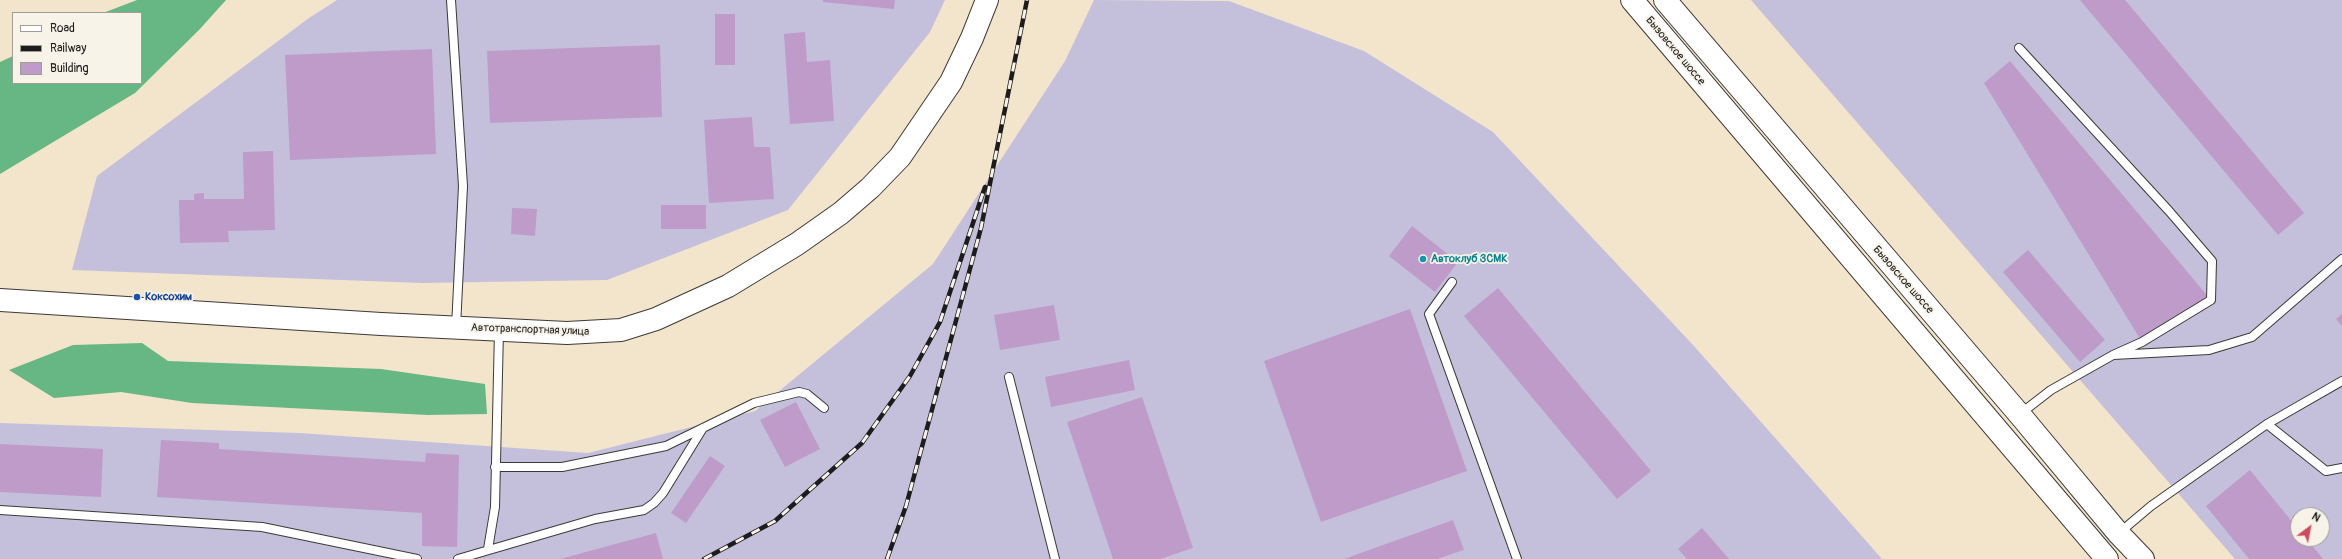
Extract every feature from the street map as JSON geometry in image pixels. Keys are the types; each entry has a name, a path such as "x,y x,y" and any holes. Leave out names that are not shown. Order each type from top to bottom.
{"main road":[{"name":"Автотранспортная улица","path":"0,300 567,333 621,330 656,319 700,300 797,244 841,213 900,157 951,82 972,38 987,0"},
{"name":"Бызовское шоссе","path":"1632,0 2107,559"},
{"name":"Бызовское шоссе","path":"1665,0 2020,415 2119,534 2143,559"}],"lane":[{"path":"451,0 463,186 456,327"},
{"path":"2019,48 2169,211 2212,261 2211,300 2142,342 2112,355 2051,390 2020,415"},
{"path":"2112,355 2209,350 2252,337 2342,259"},
{"path":"1452,282 1430,314 1517,559"},
{"path":"488,549 495,507 499,329"},
{"path":"1009,377 1055,559"},
{"path":"2119,534 2151,506 2267,424 2342,380"},
{"path":"495,467 562,467 666,446 754,403 800,392 807,394 824,408"},
{"path":"2267,424 2326,471 2342,468"},
{"path":"458,559 488,549 596,519 644,510 654,503 662,493 703,428"},
{"path":"0,510 262,527 418,559"}],"shaded area":[{"path":"337,0 945,0 930,32 788,210 607,280 422,283 72,270 97,176 309,18"},
{"path":"1094,0 1229,1 1364,51 1493,132 1694,346 1882,559 0,559 0,423 299,433 588,453 755,411 933,264 1065,61"},
{"path":"1751,0 2342,0 2342,559 2235,559"}],"green space":[{"path":"137,0 226,0 199,30 135,93 0,174 0,62 12,56 12,84 142,84 142,12 106,12"},
{"path":"142,343 168,361 381,369 485,384 487,414 428,415 192,403 121,392 54,398 9,370 73,345"}],"building":[{"path":"823,0 895,0 894,9 823,2"},
{"path":"2080,0 2125,0 2304,213 2278,235"},
{"path":"715,14 735,14 735,65 715,65"},
{"path":"805,32 807,62 830,60 834,121 790,124 784,34"},
{"path":"660,45 662,117 490,123 487,51"},
{"path":"432,49 436,154 290,160 285,55"},
{"path":"2010,61 2211,300 2142,342 1984,83"},
{"path":"752,117 754,147 770,147 774,199 709,203 704,120"},
{"path":"273,151 275,230 228,231 229,242 180,243 179,200 194,200 194,194 204,193 204,199 244,199 243,152"},
{"path":"661,205 706,205 706,229 661,229"},
{"path":"512,208 537,209 535,236 511,234"},
{"name":"Автоклуб ЗСМК","path":"1412,226 1458,262 1435,292 1389,256"},
{"path":"2028,250 2105,340 2080,362 2003,272"},
{"path":"1498,288 1651,471 1617,499 1464,316"},
{"path":"1054,305 1060,340 1000,350 994,315"},
{"path":"1410,309 1467,471 1321,522 1264,361"},
{"path":"2342,314 2342,326 2336,319"},
{"path":"1129,360 1135,390 1051,407 1045,377"},
{"path":"1142,397 1193,548 1160,559 1113,559 1067,422"},
{"path":"796,402 820,449 785,467 760,420"},
{"path":"161,440 219,443 219,449 425,462 426,453 459,455 457,547 422,546 422,513 157,497"},
{"path":"0,444 103,449 101,497 0,492"},
{"path":"710,456 725,466 686,523 671,513"},
{"path":"2250,470 2290,519 2290,547 2313,547 2323,559 2249,559 2206,506"},
{"path":"1453,520 1464,550 1437,559 1344,559"},
{"path":"1702,528 1729,559 1687,559 1678,549"},
{"path":"656,533 663,559 560,559"}],"railway":[{"path":"887,559 906,506 981,228 1027,0"},
{"path":"704,559 775,521 862,443 910,376 940,322 985,187"}],"place":[{"name":"Автоклуб ЗСМК","path":"1423,259"},
{"name":"Коксохим","path":"137,297"}]}
